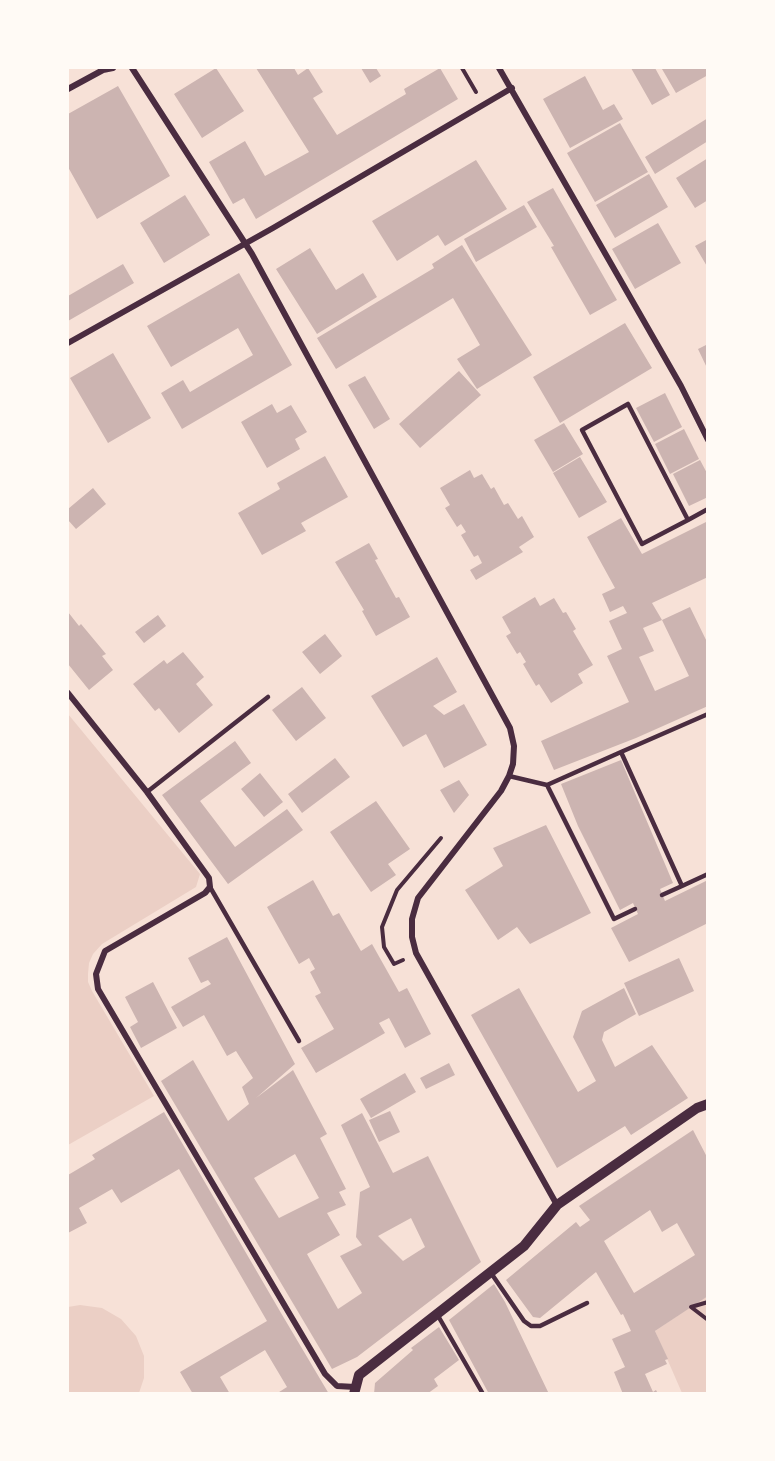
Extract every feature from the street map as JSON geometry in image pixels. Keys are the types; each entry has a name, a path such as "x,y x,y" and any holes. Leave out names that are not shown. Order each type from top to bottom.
{"street":[{"path":"68,89 103,70 113,68"},
{"path":"132,68 252,254 510,728 514,746 510,776 501,791 418,898 412,919 412,937 416,953 557,1205"},
{"path":"499,68 681,386 708,440"},
{"path":"68,343 403,153 512,88"},
{"path":"68,693 205,869 210,887 198,898 105,951 96,974 98,989 325,1374 337,1386 356,1391 359,1375 524,1245 557,1205 697,1108 708,1104"}],"lane":[{"path":"688,520 628,404 582,430 642,544 688,520 708,509"},
{"path":"147,792 268,696"},
{"path":"510,776 547,785 708,714"},
{"path":"621,752 682,886"},
{"path":"547,785 614,919 635,909"},
{"path":"663,895 708,874"},
{"path":"210,887 299,1041"},
{"path":"490,1271 524,1321 531,1326 540,1326 587,1304"},
{"path":"437,1314 483,1394"}],"path":[{"path":"462,68 477,92 468,98"},
{"path":"416,953 394,964 384,947 382,927 397,890 447,831"},
{"path":"708,1302 691,1307 708,1320"}],"shaded area":[{"path":"68,714 200,874 196,887 102,944 93,954 89,963 88,982 154,1096 68,1145"},
{"path":"707,1296 707,1393 682,1393 655,1331"},
{"path":"80,1305 102,1308 121,1319 136,1336 144,1356 144,1378 139,1393 68,1393 68,1307"}],"building":[{"path":"216,68 244,111 202,138 174,94"},
{"path":"256,68 294,68 298,75 308,68 323,92 313,98 337,135 406,94 404,89 440,68 458,99 256,219 244,198 233,204 209,162 245,141 265,176 309,152"},
{"path":"361,68 376,68 381,76 370,83"},
{"path":"631,68 655,68 670,95 652,105"},
{"path":"708,68 708,75 676,93 662,69"},
{"path":"585,76 603,110 614,104 623,119 570,148 543,99"},
{"path":"118,86 170,176 97,219 68,167 68,114"},
{"path":"708,118 708,141 655,174 645,157"},
{"path":"620,123 648,172 595,202 567,153"},
{"path":"708,158 708,200 695,208 676,178"},
{"path":"476,160 507,209 445,246 438,235 397,261 372,221"},
{"path":"649,174 668,207 615,238 596,205"},
{"path":"553,188 617,300 590,315 551,247 554,246 527,202"},
{"path":"185,195 210,235 164,263 140,223"},
{"path":"524,205 537,227 476,262 464,239"},
{"path":"658,223 681,263 635,289 612,249"},
{"path":"708,239 708,268 695,246"},
{"path":"462,245 532,355 477,389 457,359 480,345 453,298 336,369 317,338 434,268 432,264"},
{"path":"310,248 336,290 363,273 377,297 317,334 276,269"},
{"path":"123,264 134,283 68,321 68,296"},
{"path":"239,273 292,365 182,429 161,393 183,380 190,392 253,355 238,328 171,367 147,326"},
{"path":"625,323 652,368 560,423 533,377"},
{"path":"708,344 708,370 698,349"},
{"path":"113,353 151,418 108,443 70,378"},
{"path":"459,371 481,395 420,448 399,424"},
{"path":"365,376 390,419 374,429 348,385"},
{"path":"665,393 682,427 654,442 636,408"},
{"path":"272,404 277,413 291,405 307,432 295,439 300,449 267,468 241,422"},
{"path":"564,423 583,454 553,472 534,440"},
{"path":"684,429 699,459 670,474 655,444"},
{"path":"325,456 348,497 301,523 306,531 262,555 238,513 280,489 277,483"},
{"path":"580,457 607,502 579,518 553,473"},
{"path":"700,460 708,475 708,497 689,506 673,474"},
{"path":"470,470 474,478 482,474 491,489 494,487 504,505 508,503 518,519 522,516 534,537 519,547 523,552 476,580 470,570 482,563 478,555 474,557 461,535 466,532 461,524 457,527 445,508 450,505 440,488"},
{"path":"93,488 106,504 76,529 68,520 68,509"},
{"path":"621,518 642,554 708,521 708,577 652,603 662,620 690,607 708,644 708,706 636,738 554,770 541,741 629,702 607,656 622,649 609,621 627,613 623,606 610,612 602,594 615,588 587,537","holes":["662,620 689,676 655,691 639,657 654,651 643,628"]},
{"path":"369,543 378,559 375,560 396,598 399,597 410,617 376,636 362,611 364,610 335,562"},
{"path":"535,597 540,606 554,598 563,613 566,612 576,629 573,631 593,665 578,674 583,683 551,703 539,684 536,686 523,664 526,662 520,652 517,654 506,636 511,633 502,617"},
{"path":"68,612 106,654 102,656 113,670 89,690 68,664"},
{"path":"158,615 166,626 144,643 135,632"},
{"path":"325,634 342,656 320,674 302,652"},
{"path":"183,652 204,677 196,684 213,705 179,733 159,708 155,711 133,684 164,660 167,664"},
{"path":"437,657 457,692 433,706 444,715 464,704 487,745 444,768 426,734 403,747 371,696"},
{"path":"302,687 326,718 296,741 272,710"},
{"path":"235,741 251,763 200,801 235,847 287,809 303,830 228,884 162,795"},
{"path":"335,758 350,777 302,813 288,794"},
{"path":"621,760 673,883 660,889 665,901 708,880 708,923 629,962 611,928 638,914 633,903 620,910 578,826 561,784"},
{"path":"260,773 283,802 264,817 241,789"},
{"path":"459,780 469,795 454,813 440,790"},
{"path":"376,801 410,849 388,864 396,875 371,892 330,832"},
{"path":"546,825 591,913 530,944 517,927 498,940 465,890 503,866 493,848"},
{"path":"313,880 333,916 339,913 361,951 372,944 399,992 407,988 431,1034 405,1048 389,1018 379,1023 385,1033 316,1073 301,1048 334,1029 315,996 321,993 310,972 315,969 309,958 299,964 267,907"},
{"path":"227,937 295,1064 256,1098 293,1070 327,1134 320,1138 346,1189 339,1192 346,1205 327,1213 340,1235 307,1254 338,1309 362,1293 340,1256 362,1245 356,1237 360,1192 370,1187 341,1125 362,1113 393,1173 428,1156 481,1262 357,1357 332,1369 161,1081 193,1060 228,1121 249,1104 242,1087 253,1078 236,1051 227,1056 204,1015 183,1027 171,1007 211,984 208,980 201,983 188,958","holes":["295,1154 319,1198 279,1218 254,1178","411,1218 425,1247 403,1261 378,1236"]},
{"path":"679,958 694,991 639,1016 624,983"},
{"path":"153,982 177,1028 141,1048 130,1027 138,1022 125,997"},
{"path":"519,988 578,1092 596,1081 573,1037 582,1011 624,988 636,1014 604,1032 602,1040 615,1067 652,1045 688,1098 631,1135 625,1126 557,1168 471,1015"},
{"path":"449,1063 455,1075 426,1089 420,1078"},
{"path":"405,1073 416,1092 371,1118 360,1099"},
{"path":"390,1111 400,1132 379,1142 369,1120"},
{"path":"164,1112 329,1394 276,1394 287,1387 265,1350 220,1377 230,1394 193,1394 180,1372 267,1321 179,1169 121,1203 112,1189 79,1208 87,1223 68,1233 68,1175 95,1159 92,1155"},
{"path":"693,1130 708,1159 708,1296 655,1331 668,1359 665,1360 667,1364 645,1374 653,1392 656,1390 658,1394 623,1394 614,1372 625,1367 612,1339 631,1331 596,1272 540,1318 533,1317 506,1280 576,1222 580,1227 590,1220 579,1206","holes":["650,1210 662,1232 677,1223 695,1255 634,1293 604,1241"]},
{"path":"494,1284 549,1394 489,1394 449,1320"},
{"path":"439,1327 459,1360 434,1379 438,1386 427,1394 374,1394 375,1383 413,1350 411,1348"}]}
